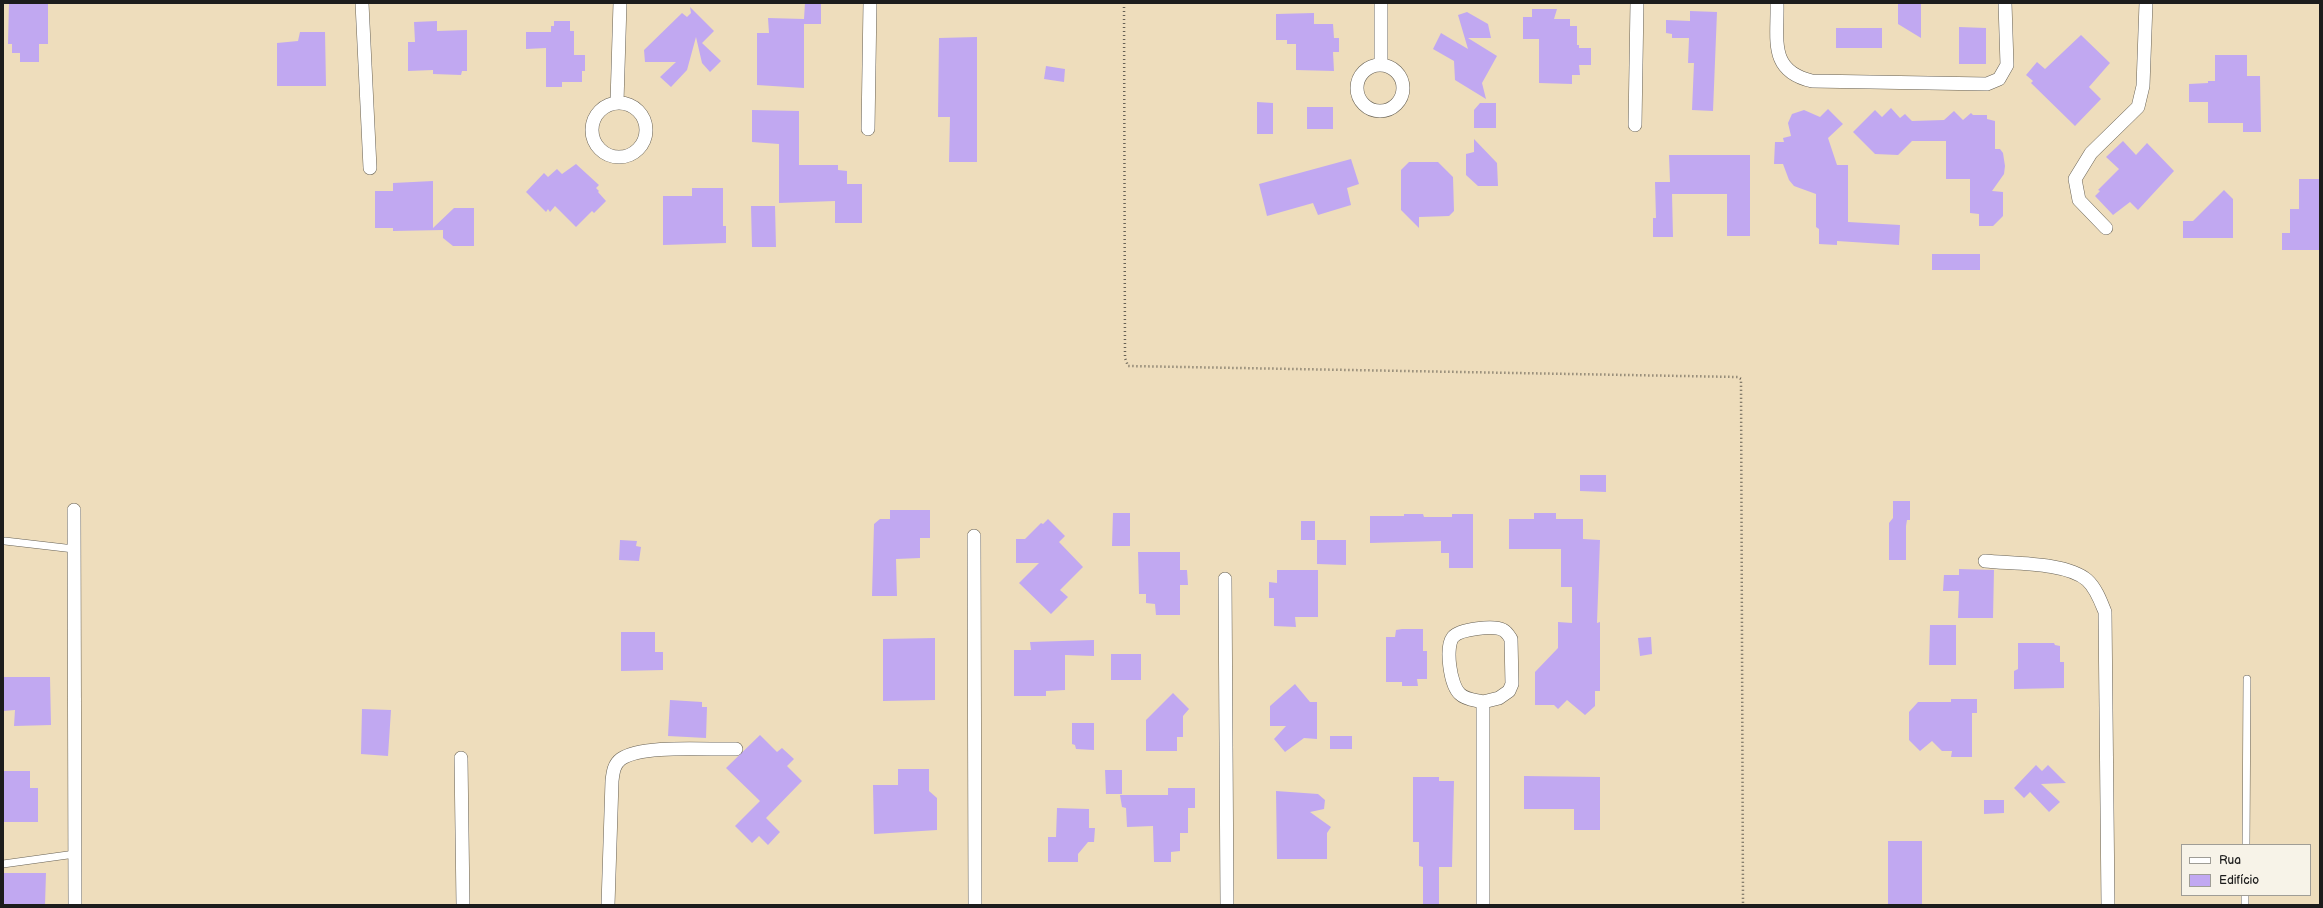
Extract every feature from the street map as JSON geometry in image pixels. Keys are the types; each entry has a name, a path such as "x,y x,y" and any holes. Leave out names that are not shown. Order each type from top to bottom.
{"street":[{"path":"362,3 370,168"},
{"path":"617,102 620,3"},
{"path":"868,129 870,3"},
{"path":"1380,64 1381,3"},
{"path":"1635,125 1637,3"},
{"path":"1778,3 1778,56 1781,64 1802,79 1812,81 1987,84 2000,79 2007,65 2005,3"},
{"path":"2106,228 2079,200 2075,179 2091,153 2138,107 2143,86 2146,3"},
{"path":"617,102 632,106 638,111 643,117 646,132 640,146 628,156 613,157 599,149 592,135 593,120 602,107 617,102"},
{"path":"74,510 75,905"},
{"path":"974,536 975,905"},
{"path":"1985,561 2072,571 2088,580 2099,597 2105,612 2108,905"},
{"path":"1225,580 1227,905"},
{"path":"1498,628 1503,630 1511,639 1512,684 1504,696 1483,702 1464,698 1455,688 1450,675 1450,644 1454,635 1463,630 1498,628"},
{"path":"1483,702 1483,905"},
{"path":"608,905 613,769 621,759 646,750 736,749"},
{"path":"461,758 463,905"}],"lane":[{"path":"5,541 74,548"},
{"path":"2246,844 2247,679"},
{"path":"3,864 75,854"}],"path":[{"path":"1124,3 1125,358 1128,366 1738,377 1741,379 1743,905"}],"building":[{"path":"9,3 48,3 48,44 39,44 39,62 20,62 20,53 12,53 12,44 8,44"},
{"path":"805,3 821,3 821,24 804,24 804,88 757,85 757,33 769,33 768,18 804,19"},
{"path":"1898,3 1921,3 1921,38 1898,24"},
{"path":"690,7 714,31 702,43 721,61 710,72 702,63 696,37 687,70 671,87 660,77 676,62 645,62 644,50 682,13 687,17 691,13"},
{"path":"1532,9 1557,9 1554,19 1570,19 1570,26 1577,26 1577,45 1579,45 1579,48 1591,48 1591,65 1579,65 1580,75 1572,75 1572,84 1539,83 1539,39 1523,39 1523,17 1532,17"},
{"path":"1690,11 1717,12 1713,111 1692,110 1694,63 1688,63 1689,38 1672,38 1672,34 1666,33 1666,20 1690,21"},
{"path":"1467,12 1488,24 1491,38 1468,38 1497,56 1482,83 1486,99 1455,80 1454,61 1433,49 1441,33 1468,49 1458,15"},
{"path":"1314,13 1314,24 1333,24 1334,38 1339,38 1339,52 1333,52 1334,71 1296,70 1296,44 1287,44 1287,40 1276,40 1276,14"},
{"path":"437,21 437,31 467,30 467,71 462,71 461,75 433,74 433,70 408,71 408,42 415,42 414,22"},
{"path":"554,21 570,21 570,31 574,31 574,55 585,55 585,71 582,71 582,82 562,82 562,87 546,87 546,48 526,49 526,32 551,32 551,26 554,26"},
{"path":"1959,27 1986,28 1986,64 1959,64"},
{"path":"1836,28 1882,28 1882,48 1836,48"},
{"path":"300,32 325,32 326,86 277,86 277,43 298,41"},
{"path":"2081,35 2110,63 2089,87 2101,99 2075,126 2031,83 2033,81 2026,75 2037,62 2045,69"},
{"path":"977,37 977,162 949,162 950,117 938,117 939,38"},
{"path":"2215,55 2247,55 2247,76 2260,76 2261,132 2243,132 2243,123 2208,123 2208,102 2189,102 2189,84 2215,81"},
{"path":"1046,66 1065,69 1064,82 1044,79"},
{"path":"1257,102 1273,103 1273,134 1257,134"},
{"path":"1480,103 1496,103 1496,128 1474,128 1474,110"},
{"path":"1307,107 1333,107 1333,129 1307,129"},
{"path":"1891,108 1900,118 1905,114 1912,121 1944,120 1954,111 1963,120 1971,113 1973,115 1987,115 1987,119 1995,121 1995,149 2000,149 2003,153 2005,166 2004,174 1992,191 2003,192 2003,216 1993,226 1979,226 1979,214 1970,213 1970,179 1946,179 1946,141 1912,141 1898,155 1875,154 1853,132 1875,110 1882,117"},
{"path":"1828,109 1843,124 1828,138 1837,165 1848,165 1848,222 1900,225 1899,245 1837,241 1837,245 1819,244 1819,229 1816,227 1816,194 1794,186 1789,180 1783,164 1774,164 1775,142 1784,142 1783,138 1791,136 1788,123 1792,114 1804,110 1820,117"},
{"path":"752,110 799,111 799,165 838,165 838,170 847,171 847,184 862,184 862,223 835,223 835,201 779,203 779,144 752,142"},
{"path":"1474,139 1497,163 1498,186 1478,186 1466,175 1466,154 1474,152"},
{"path":"2123,141 2136,155 2147,143 2174,171 2138,210 2130,202 2113,215 2095,196 2100,191 2098,190 2119,169 2106,157"},
{"path":"1669,155 1750,155 1750,236 1727,236 1727,194 1672,194 1673,237 1653,237 1653,218 1656,218 1655,182 1670,182"},
{"path":"1351,159 1359,184 1347,188 1351,205 1318,215 1313,203 1267,216 1259,184"},
{"path":"1409,162 1438,162 1453,177 1454,211 1449,216 1419,217 1419,228 1401,210 1401,170"},
{"path":"576,164 599,185 596,188 606,201 594,213 592,211 576,227 555,206 550,212 548,209 546,212 526,192 544,173 548,177 557,169 562,174"},
{"path":"2299,179 2320,179 2320,250 2282,250 2282,233 2290,233 2290,209 2299,209"},
{"path":"433,181 433,228 454,208 474,208 474,246 453,246 443,238 443,230 393,231 393,228 375,228 375,191 393,191 393,183"},
{"path":"692,188 723,188 723,226 726,226 726,243 663,245 663,196 692,196"},
{"path":"2224,190 2233,199 2233,238 2183,238 2183,221 2193,221"},
{"path":"751,206 775,206 776,247 752,247"},
{"path":"1932,254 1980,254 1980,270 1932,270"},
{"path":"1580,475 1606,475 1606,492 1580,491"},
{"path":"1893,501 1910,501 1910,520 1907,520 1906,526 1906,560 1889,560 1889,523 1893,518"},
{"path":"890,510 930,510 930,538 920,538 920,558 896,559 897,596 872,596 874,524 880,519 890,519"},
{"path":"1113,513 1130,513 1130,546 1112,546"},
{"path":"1534,513 1556,513 1556,519 1583,519 1583,539 1600,540 1597,623 1600,622 1600,691 1595,691 1595,706 1585,715 1567,700 1558,709 1554,705 1535,705 1535,672 1558,648 1558,622 1572,623 1572,587 1561,587 1561,549 1509,549 1509,519 1534,519"},
{"path":"1404,514 1423,514 1424,517 1452,517 1452,514 1473,514 1473,568 1449,568 1449,553 1441,553 1441,541 1370,543 1370,516 1404,516"},
{"path":"1048,519 1065,536 1059,542 1083,567 1060,590 1068,597 1051,614 1019,583 1039,563 1016,563 1016,539 1025,539 1041,523 1043,524"},
{"path":"1301,521 1315,521 1315,540 1301,540"},
{"path":"620,540 637,541 636,546 641,547 639,561 619,560"},
{"path":"1317,540 1346,540 1346,565 1317,564"},
{"path":"1138,552 1180,552 1180,570 1187,570 1188,585 1180,585 1180,615 1156,615 1155,604 1146,603 1146,594 1139,594"},
{"path":"1959,569 1994,570 1993,618 1958,618 1959,591 1943,591 1944,575 1959,575"},
{"path":"1277,570 1318,570 1318,617 1295,617 1296,627 1274,626 1274,598 1269,598 1269,582 1277,583"},
{"path":"1930,625 1956,625 1956,665 1929,665"},
{"path":"1423,629 1423,651 1427,651 1427,679 1417,679 1418,686 1402,686 1402,682 1386,682 1386,637 1395,637 1396,630"},
{"path":"621,632 655,632 655,652 663,652 663,670 621,671"},
{"path":"1651,637 1652,654 1640,656 1638,638"},
{"path":"935,638 935,700 883,701 883,639"},
{"path":"1094,640 1094,656 1065,655 1065,690 1046,691 1046,696 1014,696 1014,650 1031,650 1030,642"},
{"path":"2018,643 2054,643 2055,645 2060,646 2060,662 2064,662 2064,688 2014,689 2014,671 2018,669"},
{"path":"1111,654 1141,654 1141,680 1111,680"},
{"path":"3,677 50,677 51,725 14,726 15,710 3,711"},
{"path":"1295,684 1310,702 1317,702 1317,739 1304,738 1285,752 1274,739 1286,726 1270,726 1270,706"},
{"path":"1173,693 1189,709 1183,716 1183,737 1177,737 1177,751 1146,751 1146,720"},
{"path":"1951,699 1977,699 1977,713 1972,713 1972,757 1951,757 1952,751 1942,751 1932,741 1920,751 1909,740 1909,712 1918,702 1951,702"},
{"path":"670,700 702,702 702,707 707,707 706,738 668,736"},
{"path":"362,709 391,710 388,756 361,754"},
{"path":"1072,723 1094,723 1094,750 1076,749 1075,745 1072,744"},
{"path":"760,735 777,752 782,748 794,759 787,766 802,781 766,818 780,832 768,845 759,836 752,843 735,826 760,801 726,768"},
{"path":"1330,736 1352,736 1352,749 1330,749"},
{"path":"2036,765 2042,771 2048,765 2066,783 2041,784 2060,802 2049,812 2030,792 2024,798 2014,788"},
{"path":"898,769 929,769 929,791 937,798 937,830 874,834 873,785 898,785"},
{"path":"1105,770 1122,770 1122,794 1106,794"},
{"path":"3,771 30,771 30,788 38,788 38,822 3,822"},
{"path":"1524,776 1600,777 1600,830 1574,830 1574,809 1524,809"},
{"path":"1413,777 1439,777 1439,781 1454,781 1452,867 1439,867 1439,905 1423,905 1423,867 1419,866 1419,842 1413,842"},
{"path":"1168,788 1195,788 1195,808 1188,808 1188,833 1180,833 1180,851 1171,852 1171,862 1154,862 1153,826 1127,827 1126,808 1122,807 1120,795 1168,795"},
{"path":"1276,791 1318,794 1325,800 1324,809 1310,812 1331,827 1327,833 1327,859 1277,859"},
{"path":"1984,800 2004,800 2004,813 1984,814"},
{"path":"1057,808 1089,809 1089,828 1095,828 1094,842 1088,842 1078,854 1078,862 1048,862 1048,837 1056,837"},
{"path":"1888,841 1922,841 1922,905 1888,905"},
{"path":"3,873 46,873 45,905 3,905"}]}
